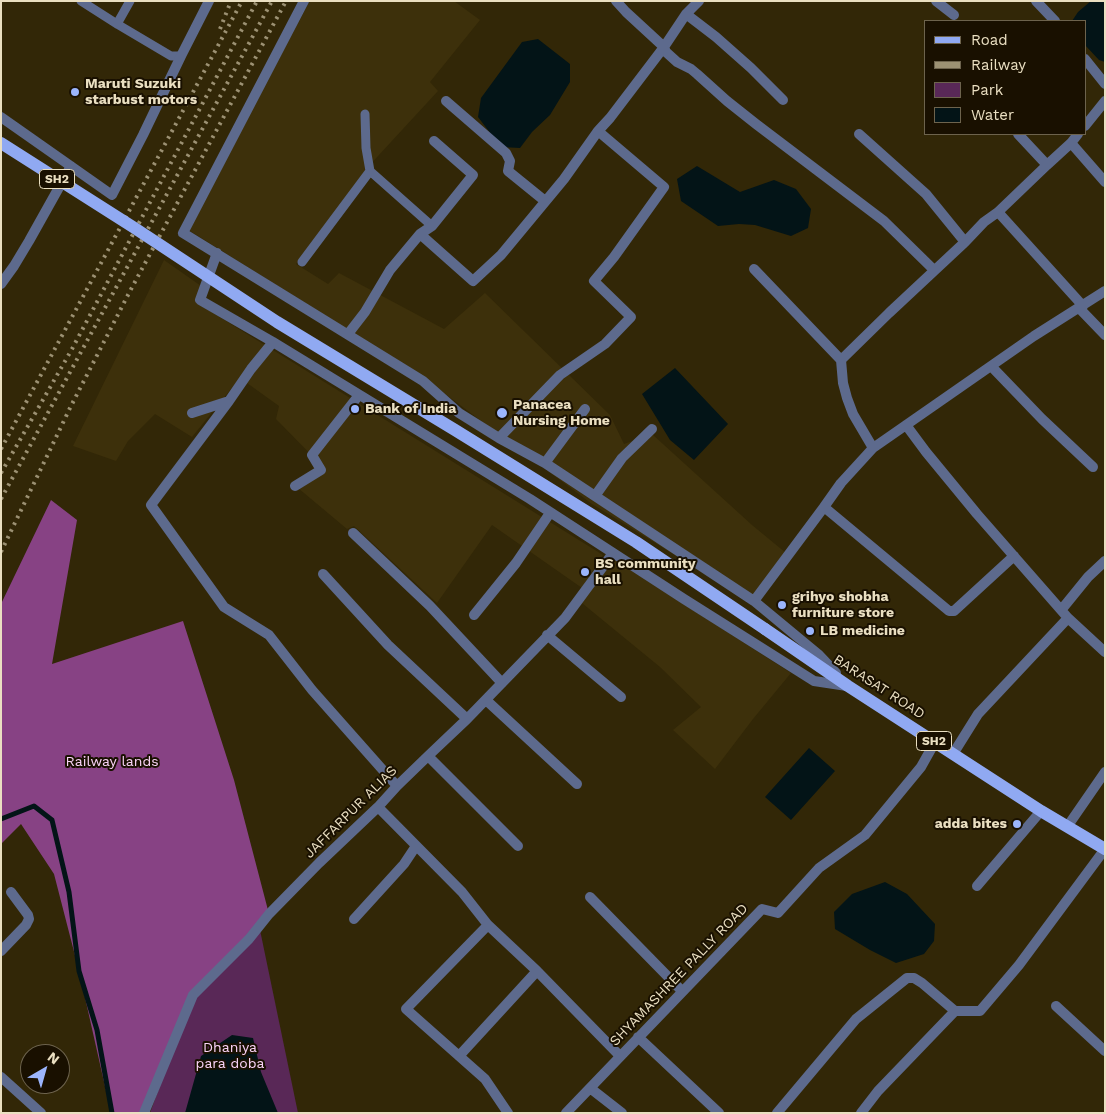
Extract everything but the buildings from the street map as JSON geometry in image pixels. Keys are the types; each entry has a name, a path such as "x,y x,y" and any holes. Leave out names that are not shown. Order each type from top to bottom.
{"main road":[{"name":"BARASAT ROAD","path":"1,143 277,322 636,542 848,686 1067,827 1105,849"}],"street":[{"path":"1,117 112,195 209,1"},
{"path":"304,1 183,233 423,381 459,413 499,438 545,463 754,601 818,654 848,686"},
{"path":"616,1 677,62 698,74 756,124 884,221 934,270"},
{"path":"420,234 473,281 501,255 564,179 598,131 664,47 686,14 698,1"},
{"path":"936,1 954,15"},
{"path":"1036,1 1054,20"},
{"path":"686,14 716,37 783,100"},
{"path":"1086,60 1105,84"},
{"path":"446,101 506,153 510,161 508,171 545,201"},
{"path":"1086,125 1105,101"},
{"path":"499,438 560,375 605,344 631,317 594,281 664,188 598,131"},
{"path":"859,134 926,194 966,242"},
{"path":"1019,135 1047,165"},
{"path":"841,360 1077,135"},
{"path":"348,334 366,312 390,270 420,234 432,226 473,175 434,141"},
{"path":"1071,142 1105,182"},
{"path":"1,284 29,241 71,166"},
{"path":"998,212 1105,335"},
{"path":"217,253 200,300 273,342 530,499 814,681 848,686"},
{"path":"754,269 841,360 843,383 847,398 853,414 873,448"},
{"path":"754,601 841,483 873,448 1034,336 1105,291"},
{"path":"273,342 151,505 224,607 270,634 312,690 397,786"},
{"path":"991,366 1042,419 1093,467"},
{"path":"295,486 321,470 312,455 360,395"},
{"path":"192,413 229,401"},
{"path":"545,463 585,409"},
{"path":"906,425 926,452 1068,618 1104,648"},
{"path":"594,496 622,458 652,429"},
{"path":"824,507 950,611 954,611 1014,556"},
{"path":"474,615 516,562 550,513"},
{"path":"353,533 430,606 502,683"},
{"name":"JAFFARPUR ALIAS","path":"144,1113 193,995 319,863 467,719 565,618 613,553"},
{"path":"1062,609 1088,577 1105,561"},
{"path":"323,574 388,645 467,719"},
{"path":"953,754 978,714 1068,618"},
{"path":"547,635 621,697"},
{"path":"486,700 577,784"},
{"name":"SHYAMASHREE PALLY ROAD","path":"566,1113 762,908 778,913 819,868 864,835 921,767 935,742"},
{"path":"428,756 518,846"},
{"path":"1067,827 1105,772"},
{"path":"378,807 462,892 488,925 537,971 620,1056"},
{"path":"977,886 1042,811"},
{"path":"354,919 404,864 416,846"},
{"path":"777,1113 856,1019 907,978 914,978 922,983 955,1011 980,1011 1019,965 1105,849"},
{"path":"1,951 29,919 28,914 11,892"},
{"path":"590,897 682,991"},
{"path":"488,925 406,1009 485,1079 508,1113"},
{"path":"459,1056 537,971"},
{"path":"1056,1006 1105,1050"},
{"path":"861,1113 878,1091 955,1011"},
{"path":"638,1037 719,1113"},
{"path":"1,1077 40,1113"},
{"path":"590,1088 622,1113"}],"lane":[{"path":"81,1 171,56 180,56"},
{"path":"116,24 130,1"},
{"path":"365,114 366,148 370,171 432,226"},
{"path":"302,262 370,171"}],"shaded area":[{"path":"310,1 454,1 480,20 430,82 438,91 367,168 296,264 328,284 339,273 444,329 485,293 610,415 624,444 652,434 752,525 786,553 751,602 592,504 424,378 187,229"},
{"path":"164,260 204,288 202,306 603,555 582,588 492,525 437,603 354,526 347,529 298,488 325,469 276,419 279,406 240,378 192,437 155,414 128,441 116,461 73,446"},
{"path":"612,558 791,673 715,769 673,730 701,707 660,667 577,599"}],"green space":[{"name":"Railway lands","path":"51,500 77,520 52,664 183,621 234,780 269,914 193,995 144,1113 111,1113 79,971 54,874 21,824 1,844 1,604"},
{"name":"Dhaniya para doba","path":"260,930 298,1113 150,1113 193,995"}],"water":[{"path":"1091,1 1105,1 1105,62 1099,60 1086,46 1086,20 1073,20 1078,12"},
{"path":"538,39 570,64 570,82 550,115 532,132 520,148 501,147 478,117 481,98 522,42"},
{"path":"697,166 740,192 774,180 796,189 811,209 808,228 791,236 755,225 718,226 681,201 677,179"},
{"path":"675,368 728,424 694,460 670,440 642,394"},
{"path":"809,748 835,771 791,820 765,797"},
{"path":"885,882 907,894 935,924 934,941 924,954 896,963 835,929 834,912 852,894"},
{"path":"232,1035 253,1038 261,1072 278,1113 185,1113 201,1056"}],"waterway":[{"path":"1,819 34,806 52,820 69,892 79,971 97,1030 112,1113"}],"railway":[{"path":"220,29 231,1"},
{"path":"1,449 242,1"},
{"path":"1,473 72,349 257,1"},
{"path":"1,499 272,1"},
{"path":"1,552 71,406 129,293 286,1"}],"place":[{"name":"Maruti Suzuki starbust motors","path":"75,92"},
{"name":"Bank of India","path":"355,409"},
{"name":"Panacea Nursing Home","path":"502,413"},
{"name":"BS community hall","path":"585,572"},
{"name":"grihyo shobha furniture store","path":"782,605"},
{"name":"LB medicine","path":"810,631"},
{"name":"adda bites","path":"1017,824"}]}
